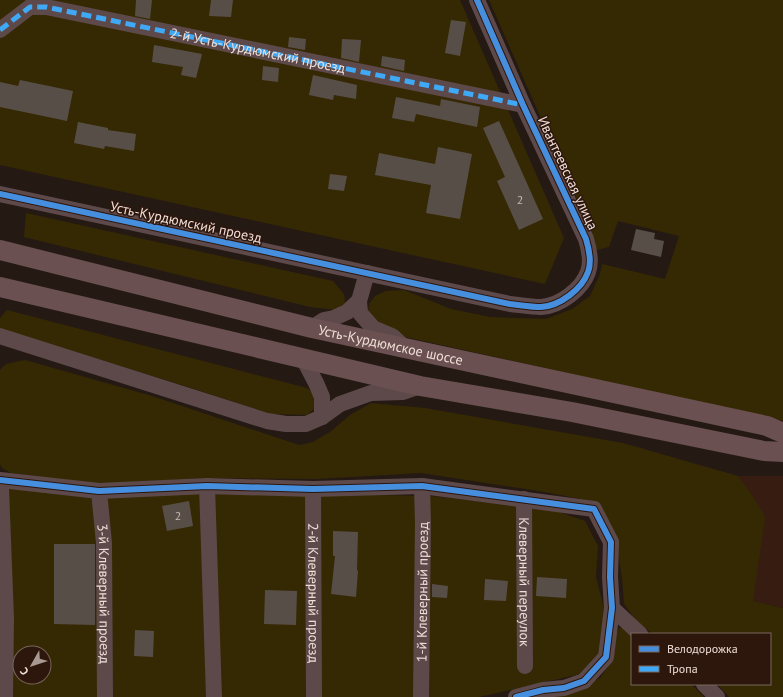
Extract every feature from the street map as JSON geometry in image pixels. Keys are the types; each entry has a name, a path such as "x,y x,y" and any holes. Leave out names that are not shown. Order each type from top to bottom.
{"main road":[{"name":"Усть-Курдюмское шоссе","path":"0,250 312,328 767,426 783,433"},
{"path":"0,287 420,386 572,412 764,451 783,452"}],"street":[{"name":"Ивантеевская улица","path":"367,273 510,304 542,307 563,300 580,286 589,271 590,255 586,239 522,105 477,0"},
{"name":"2-й Усть-Курдюмский проезд","path":"0,30 30,7 46,7 522,105"},
{"name":"Усть-Курдюмский проезд","path":"0,194 367,273"},
{"path":"367,273 359,301 360,314 373,328 392,336 404,347"},
{"path":"312,328 324,320 334,318 347,312 359,301"},
{"path":"0,336 266,421 286,424 306,424 322,417 340,404 371,392 404,392 420,386"},
{"path":"303,358 322,397 322,417"},
{"path":"0,480 99,490 207,486 313,489 422,486 594,509 610,542 612,608 606,657 584,681 564,688 543,690 516,697"},
{"path":"0,486 6,618 5,697"},
{"path":"207,486 214,697"},
{"name":"1-й Клеверный проезд","path":"421,697 423,531 422,486"},
{"name":"2-й Клеверный проезд","path":"313,489 314,697"},
{"name":"3-й Клеверный проезд","path":"99,490 104,543 105,697"},
{"name":"Клеверный переулок","path":"524,499 525,666"},
{"path":"612,608 639,633"},
{"path":"705,685 717,697"}],"shaded area":[{"path":"0,0 460,0 564,238 545,284 0,165"},
{"path":"489,0 783,0 783,421 394,334 375,323 368,313 369,304 375,296 386,291 404,290 451,309 490,317 546,319 572,309 590,296 600,274 602,264 665,279 679,236 618,221 609,247 597,250 592,234"},
{"path":"26,213 333,281 344,294 345,302 337,310 310,307 24,237"},
{"path":"7,310 307,388 314,394 314,409 307,415 271,414 0,329 0,318"},
{"path":"25,360 152,396 299,445 313,442 330,432 350,415 371,403 425,408 623,443 738,476 752,495 765,517 753,601 783,608 783,697 729,697 718,685 771,685 771,633 652,633 638,623 624,604 616,539 596,502 545,492 421,473 316,479 205,478 99,484 11,473 2,468 0,464 0,370 6,364"},
{"path":"738,476 783,476 783,608 753,601"},
{"path":"0,488 431,496 550,509 585,521 598,546 596,577 604,608 601,651 580,674 479,697 0,697"},
{"path":"619,628 626,628 631,633 631,685 692,685 704,697 551,697 587,686 600,678 613,660 615,636"}],"building":[{"path":"136,0 152,0 150,19 135,16"},
{"path":"211,0 233,0 231,17 209,16"},
{"path":"451,20 466,22 460,56 445,53"},
{"path":"289,37 306,39 305,50 288,47"},
{"path":"342,39 361,40 359,62 341,58"},
{"path":"154,45 202,54 196,78 181,75 183,67 152,62"},
{"path":"382,56 405,60 404,71 381,66"},
{"path":"263,66 279,68 278,82 262,80"},
{"path":"313,75 357,85 356,99 334,95 333,100 309,95"},
{"path":"20,80 73,91 67,121 0,107 0,82 18,86"},
{"path":"396,97 440,106 441,99 480,107 477,127 416,114 414,122 392,118"},
{"path":"499,121 543,219 519,230 497,181 505,177 483,128"},
{"path":"78,122 108,128 108,130 136,134 134,151 105,146 104,149 74,143"},
{"path":"438,147 472,154 460,219 426,213 431,185 375,175 379,153 435,164"},
{"path":"330,174 347,176 344,191 328,189"},
{"path":"636,229 655,233 654,239 664,241 661,257 631,250"},
{"path":"189,501 193,526 167,531 162,506"},
{"path":"333,531 358,532 356,597 331,594 335,556 333,556"},
{"path":"54,544 95,544 95,625 54,624"},
{"path":"537,577 567,579 566,598 536,596"},
{"path":"485,579 508,581 506,601 484,600"},
{"path":"432,584 448,586 447,598 432,597"},
{"path":"265,590 297,591 296,625 264,624"},
{"path":"135,630 154,631 153,657 134,656"}],"marked path":[{"path":"0,30 30,7 46,7 523,105"}],"cycle path":[{"path":"0,194 510,304 541,307 556,304 576,290 588,272 590,256 586,239 523,105 477,0"},
{"path":"0,480 99,491 207,486 313,489 422,486 594,509 611,542 610,577 612,608 606,657 584,681 564,688 543,690 516,697"}]}
